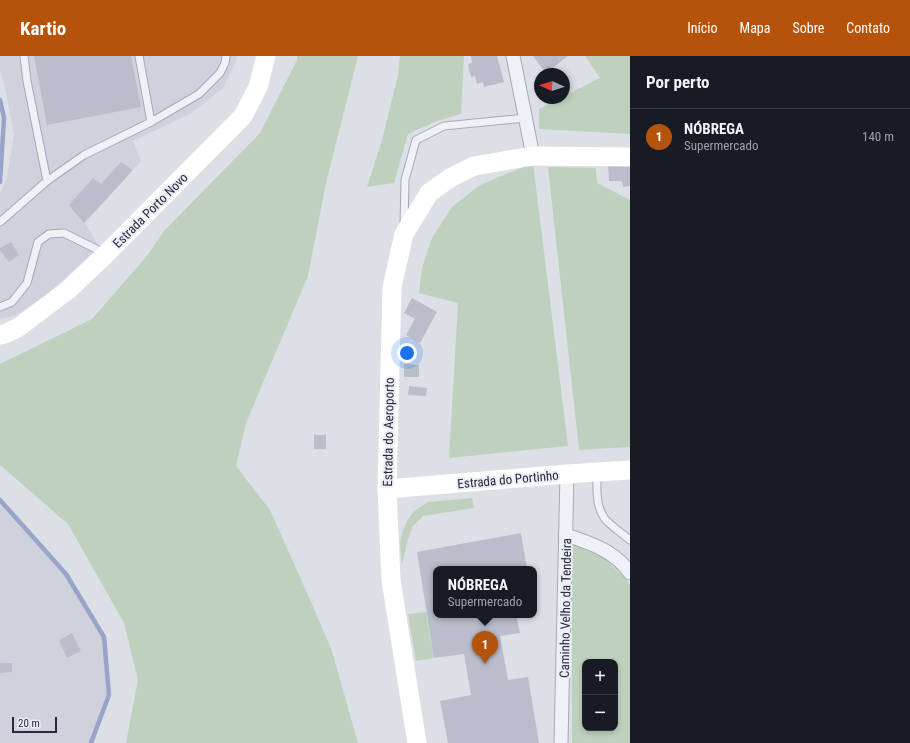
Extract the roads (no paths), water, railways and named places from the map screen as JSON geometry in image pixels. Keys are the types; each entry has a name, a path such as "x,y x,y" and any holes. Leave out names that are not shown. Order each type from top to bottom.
{"main road":[{"name":"Estrada Porto Novo","path":"0,335 19,327 68,290 106,254 242,116 258,86 266,56"},
{"name":"Estrada do Aeroporto","path":"417,743 391,580 387,489 392,286 404,234 429,193 450,178 474,166 532,156 630,157"},
{"name":"Estrada do Portinho","path":"387,489 630,470"}],"street":[{"path":"513,56 532,156"},
{"name":"Caminho Velho da Tendeira","path":"561,743 567,474"},
{"path":"566,534 595,545 612,555 625,566 630,573"}],"lane":[{"path":"24,56 27,81 47,181"},
{"path":"139,56 151,122"},
{"path":"0,222 47,181 84,155 151,122 199,94 220,73 225,63 226,56"},
{"path":"404,234 405,180 416,140 444,126 526,118"},
{"path":"0,307 12,302 28,283 38,242 49,234 64,233 106,254"},
{"path":"597,472 599,504 601,511 606,520 630,540"}],"waterway":[{"path":"0,100 4,118 0,182"},
{"path":"0,500 66,574 104,637 109,695 91,743"}],"place":[{"name":"NÓBREGA","path":"485,664"}]}
